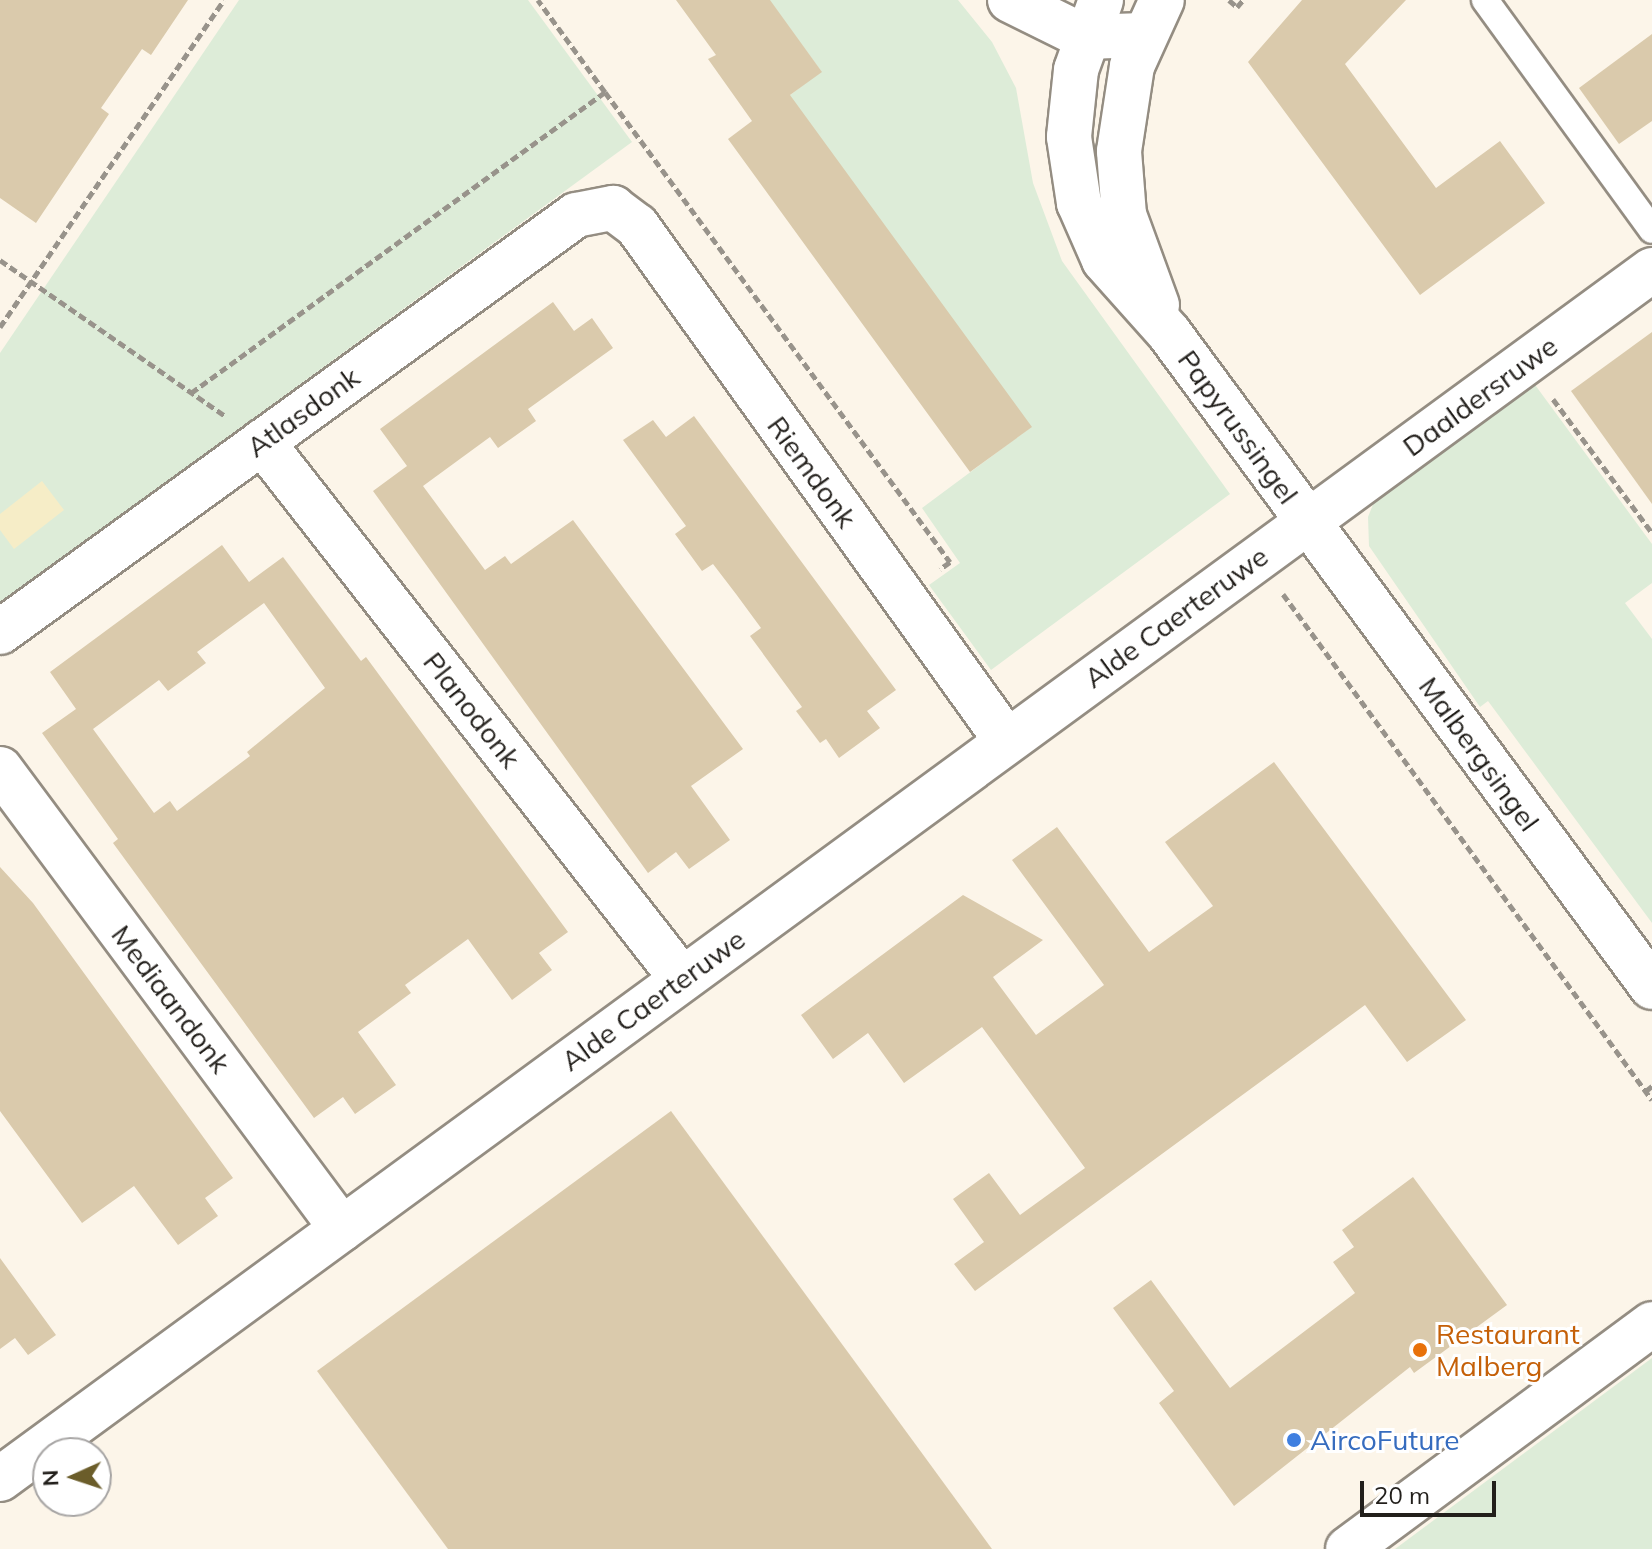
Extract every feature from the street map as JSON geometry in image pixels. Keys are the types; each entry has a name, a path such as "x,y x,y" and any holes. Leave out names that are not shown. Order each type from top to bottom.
{"street":[{"path":"1010,0 1093,19 1143,12"},
{"name":"Papyrussingel","path":"1143,12 1120,125 1120,194 1133,245 1169,333"},
{"name":"Papyrussingel","path":"1093,19 1070,103 1069,137 1079,203 1104,260 1169,333 1307,521"},
{"name":"Riemdonk","path":"613,208 637,226 1006,740"},
{"name":"Atlasdonk","path":"0,632 576,215 613,208"},
{"name":"Daaldersruwe","path":"1307,521 1652,270"},
{"name":"Planodonk","path":"262,442 682,979"},
{"name":"Alde Caerteruwe","path":"1,1477 1307,521"},
{"name":"Malbergsingel","path":"1307,521 1652,987"},
{"name":"Mediaandonk","path":"0,769 342,1229"},
{"path":"1348,1549 1652,1324"}],"lane":[{"path":"1485,0 1652,230"}],"path":[{"path":"0,327 224,0"},
{"path":"538,0 950,562 902,598"},
{"path":"1229,0 1237,7 1243,0"},
{"path":"191,393 605,92"},
{"path":"0,260 262,442"},
{"path":"1526,362 1652,533"},
{"path":"1257,557 1652,1100"},
{"path":"1646,1091 1652,1086"}],"green space":[{"path":"239,0 528,0 632,142 0,603 0,353"},
{"path":"769,0 958,0 992,42 1016,88 1033,183 1062,261 1230,494 991,670 929,585 960,563 922,508 1031,427 789,96 821,71"},
{"path":"1530,378 1652,544 1652,583 1625,603 1652,639 1652,923 1488,701 1480,707 1369,546 1368,517 1376,497"},
{"path":"1652,1358 1652,1549 1395,1549"}],"sand":[{"path":"42,481 64,510 14,549 0,530 0,514"}],"building":[{"path":"0,0 188,0 151,55 142,49 101,108 109,114 36,223 0,198"},
{"path":"676,0 770,0 822,72 790,95 1032,427 970,472 728,139 752,121 708,59 716,55"},
{"path":"1302,0 1406,0 1345,64 1436,188 1500,141 1545,203 1420,295 1248,62"},
{"path":"1652,34 1652,121 1619,144 1579,88"},
{"path":"553,302 574,331 592,318 613,348 528,409 536,421 498,448 490,437 423,486 485,570 505,556 511,564 573,520 743,749 691,786 730,840 689,869 676,852 648,873 373,491 407,466 380,429"},
{"path":"1652,332 1652,504 1571,391"},
{"path":"694,416 896,690 867,711 880,728 839,758 826,739 820,743 796,711 802,707 750,636 761,628 713,564 702,571 675,534 686,526 623,440 653,420 666,437"},
{"path":"222,545 249,582 283,557 361,661 366,657 568,932 539,953 552,970 512,1000 468,939 405,985 411,993 358,1032 396,1085 355,1114 343,1097 314,1118 113,843 118,839 42,733 76,709 50,672","holes":["264,603 325,688 247,752 250,756 177,811 170,801 154,813 93,729 159,680 168,691 206,663 197,652"]},
{"path":"1274,762 1466,1020 1407,1062 1365,1005 975,1291 954,1264 984,1242 953,1199 989,1173 1020,1215 1085,1168 982,1027 904,1083 868,1033 833,1059 801,1015 963,895 1043,940 993,977 1036,1035 1104,985 1012,860 1057,827 1149,952 1213,906 1165,842"},
{"path":"0,867 33,903 233,1178 205,1198 218,1216 178,1245 134,1186 82,1223 0,1111"},
{"path":"671,1111 992,1549 448,1549 317,1371"},
{"path":"1413,1177 1507,1305 1414,1373 1410,1367 1234,1506 1159,1403 1174,1391 1113,1308 1151,1280 1230,1388 1355,1293 1333,1262 1354,1247 1342,1230"},
{"path":"0,1258 56,1335 28,1355 15,1338 0,1349"}],"place":[{"name":"Restaurant Malberg","path":"1420,1350"},
{"name":"AircoFuture","path":"1294,1440"}]}
